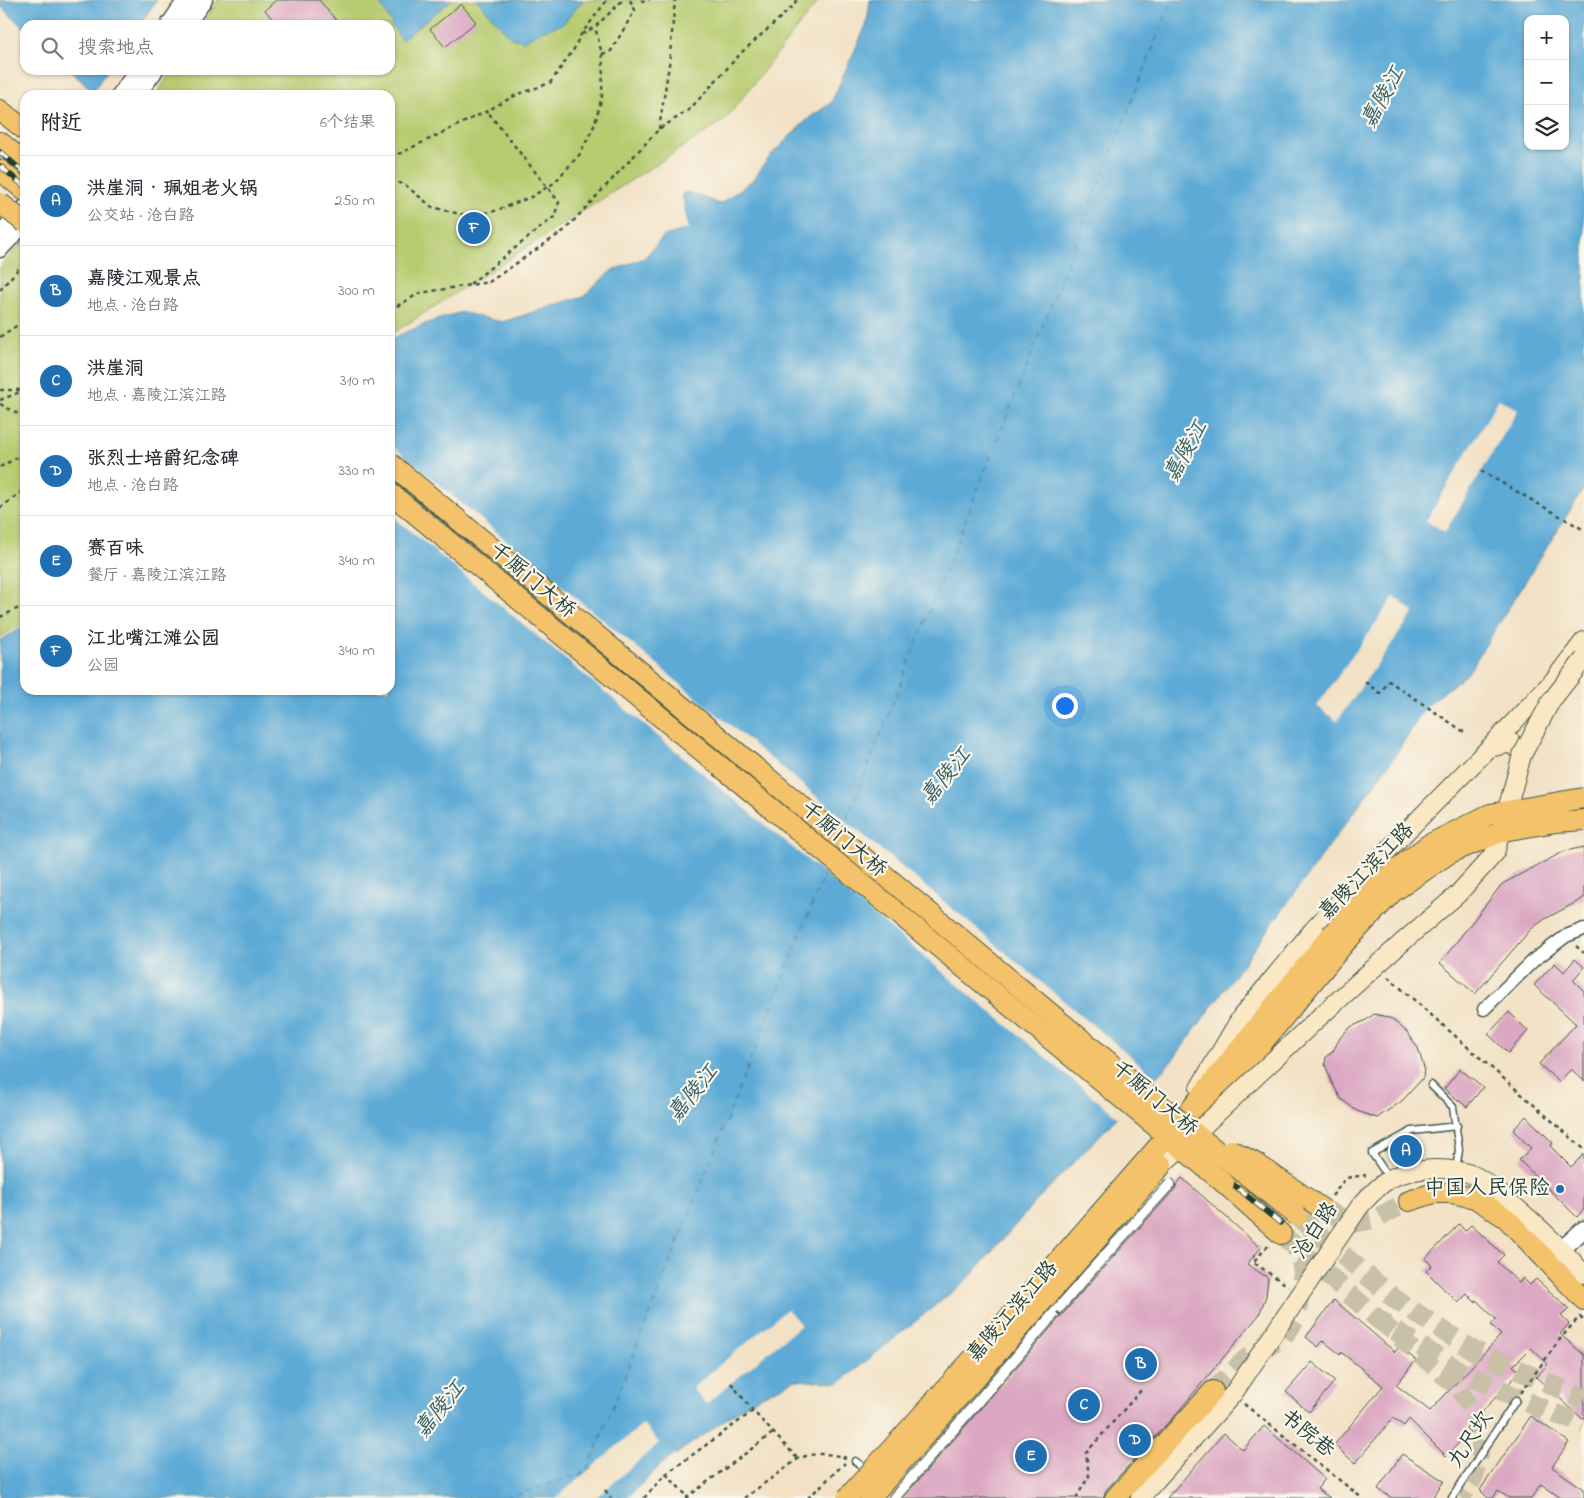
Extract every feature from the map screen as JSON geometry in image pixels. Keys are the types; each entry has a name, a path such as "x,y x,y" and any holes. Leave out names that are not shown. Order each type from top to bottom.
{"main road":[{"path":"0,110 20,126"},
{"path":"0,142 20,159"},
{"path":"0,170 20,187"},
{"path":"0,203 20,219"},
{"name":"千厮门大桥","path":"395,467 1177,1121 1297,1216"},
{"name":"千厮门大桥","path":"395,497 1224,1183 1275,1239"},
{"name":"嘉陵江滨江路","path":"1177,1121 1241,1017 1312,930 1489,748 1552,680 1584,641"},
{"name":"嘉陵江滨江路","path":"1162,1165 1314,1022 1457,896 1495,853 1522,755 1551,701 1584,659"},
{"path":"1489,748 1512,743 1522,755"},
{"name":"嘉陵江滨江路","path":"847,1498 986,1343 1177,1121 1331,934 1374,886 1428,845 1490,814 1584,798"},
{"name":"嘉陵江滨江路","path":"873,1490 1162,1165 1344,944 1393,892 1450,853 1503,831 1556,822 1584,820"},
{"path":"1177,1121 1257,1164 1325,1206"},
{"name":"沧白路","path":"1140,1498 1223,1393 1360,1206 1373,1191 1390,1179 1412,1172 1434,1169 1456,1170 1474,1176 1512,1203 1562,1250 1584,1274"},
{"path":"1408,1201 1434,1193 1451,1193 1475,1198 1506,1218 1582,1308"},
{"path":"1115,1498 1223,1393"}],"street":[{"path":"172,20 186,0"},
{"path":"190,20 204,0"},
{"path":"124,90 134,75"},
{"path":"141,90 151,75"},
{"path":"0,234 20,213"},
{"path":"0,249 20,228"},
{"path":"1484,1010 1534,960 1566,936 1584,929"},
{"path":"894,1498 1090,1272 1170,1184"},
{"path":"1562,1250 1584,1230"}],"lane":[{"path":"1430,1085 1453,1107 1459,1150 1456,1170"},
{"path":"1390,1179 1372,1153 1412,1131 1457,1126"},
{"name":"九尺坎","path":"1452,1498 1516,1400"},
{"path":"855,1461 873,1476"},
{"path":"873,1490 883,1498"}],"path":[{"path":"395,155 402,153 516,95 550,83 574,49 580,36 607,0"},
{"path":"580,36 595,27 623,0"},
{"path":"602,54 611,51 635,10 630,0"},
{"path":"641,0 645,2 649,0"},
{"path":"659,129 669,65 675,0"},
{"path":"395,307 420,293 489,282 565,230 659,129 689,110 742,52 790,9 797,0"},
{"path":"395,182 404,184 432,207 464,215 492,212 531,197 554,183 580,154 595,124 602,96 602,54 595,27"},
{"path":"468,285 554,216 559,202 487,111"},
{"path":"0,290 20,267"},
{"path":"0,337 20,323"},
{"path":"0,390 20,390"},
{"path":"0,400 20,392"},
{"path":"0,404 20,415"},
{"path":"0,467 20,456"},
{"path":"1481,471 1584,530"},
{"path":"0,508 20,493"},
{"path":"0,617 20,607"},
{"path":"1365,682 1380,693 1389,681 1467,734"},
{"path":"1385,974 1584,1149"},
{"path":"1325,1206 1346,1178 1366,1175"},
{"path":"1275,1239 1253,1262 1288,1286"},
{"path":"1582,1308 1584,1321"},
{"path":"1516,1400 1582,1308"},
{"path":"731,1383 753,1411 798,1459"},
{"path":"1076,1498 1089,1476 1086,1453 1142,1389"},
{"name":"书院巷","path":"1223,1393 1362,1498"},
{"path":"644,1498 666,1474 753,1411"},
{"path":"666,1474 688,1497 774,1432"},
{"path":"744,1498 804,1456 831,1454 849,1459 808,1498"},
{"path":"605,1490 611,1498"}],"green space":[{"path":"218,0 819,0 725,120 395,332 395,90 159,90 169,75 395,75 395,20 205,20"},
{"path":"20,245 20,625 0,637 0,267"}],"water":[{"path":"0,0 157,0 143,20 20,20 20,24 0,6"},
{"path":"378,0 452,0 401,40 395,30 395,20 390,20"},
{"path":"477,0 583,0 563,24 541,31 524,41 511,38"},
{"name":"嘉陵江","path":"870,0 1584,0 1584,488 1468,673 1426,706 1394,757 1172,1061 1039,1198 968,1279 839,1383 795,1380 750,1402 662,1464 627,1498 0,1498 0,640 20,629 20,695 395,695 395,337 430,322 461,312 502,322 584,296 611,271 644,258 664,236 689,229 682,194 688,192 720,204 754,179 770,156 809,118 831,103 867,23"},
{"path":"75,75 104,75 92,90"}],"pier":[{"path":"1499,399 1518,410 1445,532 1426,521"},
{"path":"395,448 1158,1079 1120,1119 395,518"},
{"path":"1394,597 1414,612 1337,721 1317,706"},
{"path":"787,1309 801,1325 706,1404 692,1388"},
{"path":"643,1424 659,1443 605,1490 595,1498 556,1498"}],"building":[{"path":"276,0 319,0 336,20 273,20 265,10"},
{"path":"461,4 476,22 445,47 430,29"},
{"path":"1584,847 1584,898 1545,919 1531,929 1475,994 1440,963 1502,884 1565,851"},
{"path":"1575,959 1584,967 1573,980 1584,991 1584,1081 1571,1069 1559,1082 1539,1064 1576,1024 1534,985 1555,963 1564,972"},
{"path":"1509,1012 1528,1031 1508,1053 1488,1034"},
{"path":"1374,1014 1392,1019 1407,1032 1418,1048 1424,1068 1423,1078 1402,1101 1377,1118 1357,1111 1341,1099 1331,1081 1325,1064 1326,1057 1333,1051 1345,1032"},
{"path":"1460,1069 1483,1087 1467,1107 1444,1089"},
{"path":"1526,1116 1553,1143 1550,1146 1571,1167 1584,1154 1584,1209 1577,1217 1519,1160 1531,1148 1513,1130"},
{"path":"1182,1178 1261,1248 1247,1264 1268,1278 1266,1296 1259,1315 1176,1414 1106,1490 1103,1498 903,1498 1095,1277 1175,1189"},
{"path":"1459,1224 1465,1231 1471,1225 1504,1255 1497,1262 1519,1283 1523,1278 1530,1285 1536,1279 1569,1309 1561,1316 1569,1324 1560,1334 1584,1355 1584,1420 1536,1377 1548,1364 1531,1348 1513,1366 1520,1372 1466,1428 1470,1432 1446,1456 1409,1419 1404,1426 1393,1418 1355,1463 1334,1445 1383,1386 1341,1352 1340,1354 1323,1341 1318,1347 1306,1337 1334,1300 1395,1352 1399,1347 1416,1360 1396,1385 1430,1411 1501,1335 1491,1325 1496,1319 1476,1300 1475,1302 1467,1294 1458,1303 1426,1271 1432,1265 1425,1259"},
{"path":"1312,1362 1335,1381 1309,1412 1286,1392"},
{"path":"1531,1416 1569,1442 1552,1467 1584,1489 1584,1498 1561,1498 1541,1484 1531,1498 1509,1498 1498,1491 1493,1498 1488,1498 1480,1490"},
{"path":"1264,1426 1325,1479 1317,1489 1330,1498 1167,1498 1224,1433 1243,1450"},
{"path":"1402,1454 1444,1481 1432,1498 1392,1498 1378,1489"}],"ferry route":[{"path":"843,829 1172,0"},
{"path":"505,1498 587,1472 827,867"}],"tunnel":[{"path":"1324,1210 1353,1223 1375,1219 1409,1201"},
{"path":"1297,1216 1396,1300 1473,1350 1584,1399"},
{"path":"1281,1234 1379,1320 1461,1372 1547,1411 1584,1424"},
{"path":"1213,1391 1246,1359 1284,1337 1295,1320 1303,1278 1302,1263 1296,1248"},
{"path":"1379,1320 1459,1389 1472,1410 1480,1432 1480,1455 1475,1476 1462,1498"}],"railway":[{"path":"0,152 20,169"},
{"path":"0,166 20,183"},
{"path":"395,479 1287,1215"},
{"path":"395,492 1280,1223"}],"place":[{"name":"江北嘴江滩公园","path":"474,228"},
{"name":"洪崖洞‧珮姐老火锅","path":"1406,1151"},
{"name":"中国人民保险","path":"1560,1189"},
{"name":"嘉陵江观景点","path":"1141,1364"},
{"name":"洪崖洞","path":"1084,1405"},
{"name":"张烈士培爵纪念碑","path":"1135,1440"},
{"name":"赛百味","path":"1031,1456"}]}
